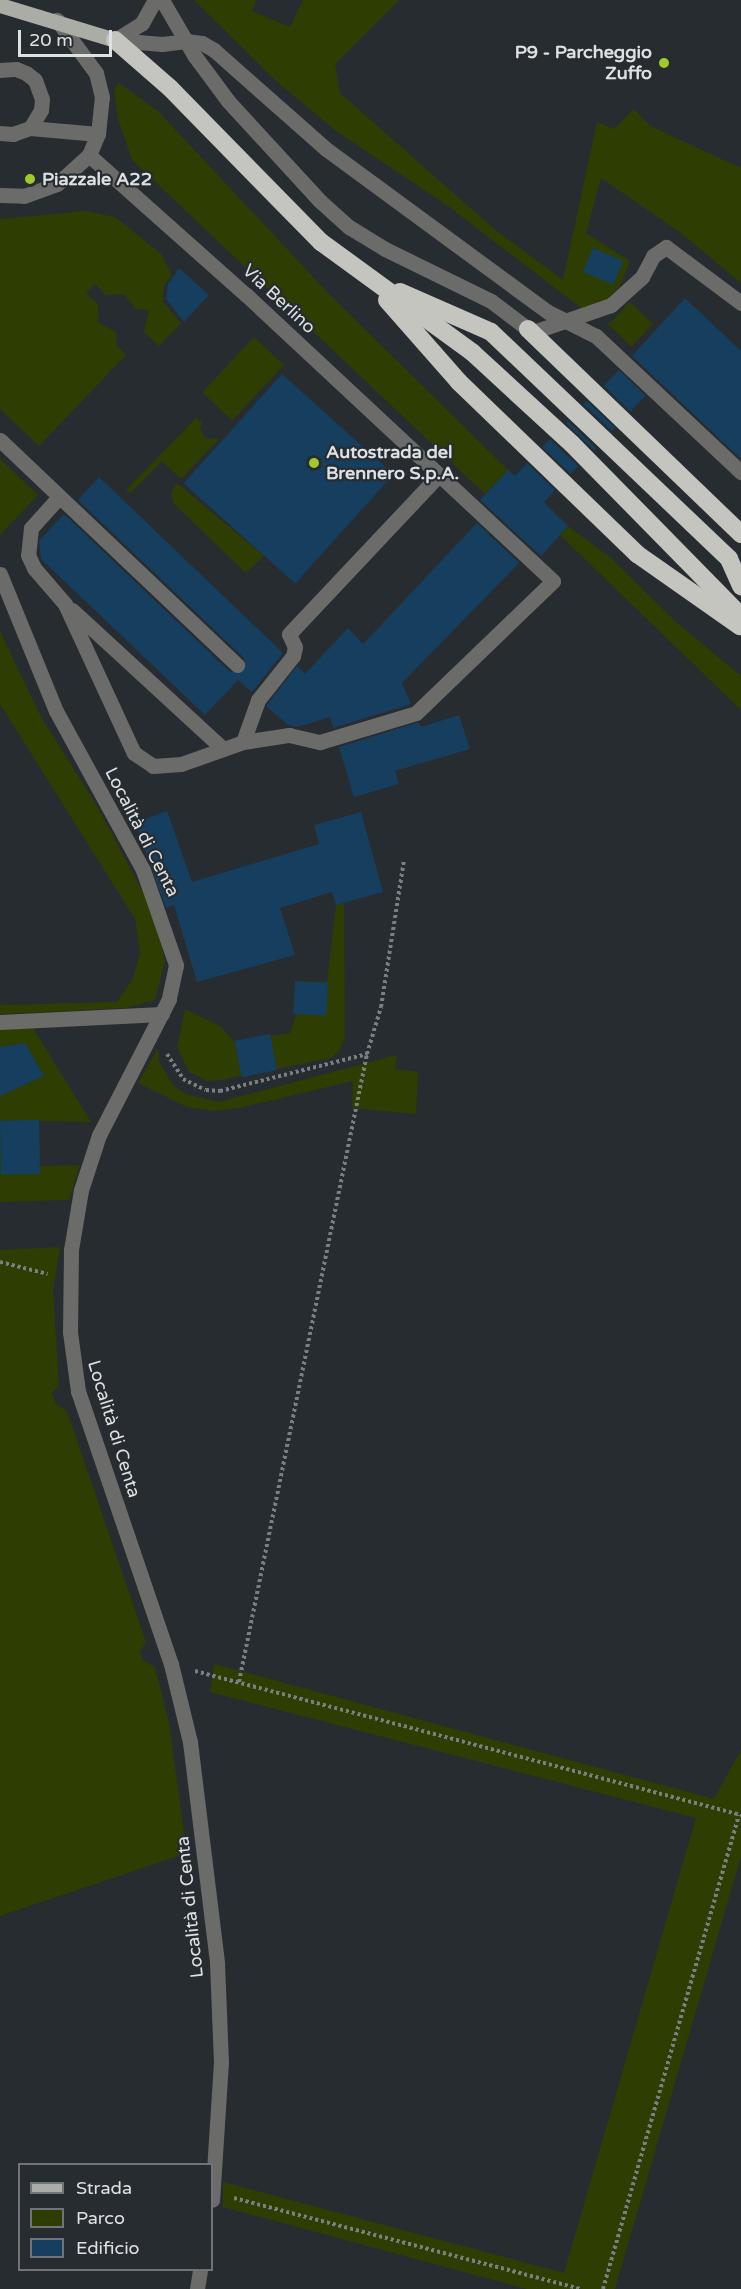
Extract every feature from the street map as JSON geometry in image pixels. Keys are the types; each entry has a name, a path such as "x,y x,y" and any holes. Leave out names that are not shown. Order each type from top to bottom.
{"highway":[{"path":"115,40 170,88 321,242 365,277 473,353 589,460 741,616"},
{"path":"365,277 491,332 729,559 741,586"},
{"path":"365,277 459,382 637,554 741,627"},
{"path":"528,329 741,534"}],"main road":[{"path":"0,6 57,20 115,40"}],"street":[{"path":"115,40 142,23 155,0"},
{"path":"162,0 186,41 228,101 294,175 350,227 385,249 491,301 528,329 536,331 622,297 642,277 653,256 666,247 741,303"},
{"path":"0,195 24,196 57,184 89,155 98,134 102,97 96,73 57,20"},
{"path":"115,40 162,44 186,41 202,43 214,50 326,149 548,312 596,336 741,472"},
{"path":"0,70 16,69 26,73 40,89 41,110 30,128"},
{"path":"0,133 13,134 30,128 98,134"},
{"name":"Via Berlino","path":"89,155 553,581 416,712 320,742 289,735 243,742"},
{"path":"0,440 237,665"},
{"path":"65,604 134,753 142,761 165,767 224,749 243,742 258,700 293,656 295,646 289,634 439,475"},
{"path":"59,497 31,528 28,555 34,568 65,604 224,749"},
{"name":"Località di Centa","path":"0,574 56,711 143,870 160,910 176,965 162,1014 99,1135 75,1218 70,1332 78,1391 171,1664 190,1743 217,1963 221,2062 213,2181"},
{"path":"0,1022 162,1014"},
{"path":"197,2289 200,2271"}],"path":[{"path":"239,1682 367,1054 380,1017 404,860"},
{"path":"162,1014 171,1064 183,1079 206,1090 220,1091 367,1054"},
{"path":"0,1262 16,1264 71,1284"},
{"path":"171,1664 740,1815 603,2289"},
{"path":"213,2196 580,2289"}],"green space":[{"path":"194,0 256,0 252,11 290,27 303,0 399,0 335,64 340,93 493,228 563,280 597,122 614,129 634,109 650,126 741,168 741,283 681,233 601,178 586,233 630,261 620,286 607,299 581,308 448,206 336,131 275,80"},
{"path":"119,83 158,111 328,293 508,470 485,494 132,160 118,119 114,89"},
{"path":"85,211 115,217 161,254 172,275 164,286 163,302 181,323 159,346 144,332 149,310 136,309 124,294 106,295 95,284 86,293 98,304 99,323 116,332 117,346 126,355 39,446 0,409 0,219"},
{"path":"630,302 653,324 631,347 608,324"},
{"path":"254,337 284,365 232,421 202,393"},
{"path":"196,418 202,423 200,429 205,438 219,439 181,479 162,461 130,493 126,490"},
{"path":"0,459 38,495 0,535"},
{"path":"177,483 264,556 246,573 174,504 171,493"},
{"path":"568,526 611,558 676,622 741,676 741,710 560,535"},
{"path":"0,631 41,717 97,806 154,913 165,961 155,1000 126,1008 0,1014 0,1005 117,1002 133,979 140,952 135,919 0,704"},
{"path":"344,903 345,1038 339,1051 331,1058 221,1080 208,1081 189,1072 177,1047 185,1009 220,1026 235,1042 290,1033 297,1014 293,1014 295,981 327,982 336,905"},
{"path":"33,1028 91,1122 39,1121 40,1166 80,1165 69,1200 0,1202 0,1030"},
{"path":"158,1048 159,1062 173,1085 186,1094 219,1102 397,1055 395,1069 418,1072 416,1114 352,1108 353,1081 239,1108 215,1111 187,1107 138,1083"},
{"path":"60,1247 53,1290 59,1385 52,1393 56,1404 67,1411 146,1642 140,1652 143,1661 155,1667 169,1723 187,1853 0,1916 0,1250"},
{"path":"214,1664 714,1799 741,1750 741,1856 615,2289 527,2289 223,2207 223,2182 564,2273 696,1818 210,1692"}],"building":[{"path":"593,248 623,261 613,285 583,272"},
{"path":"179,268 209,295 184,322 166,299 168,284"},
{"path":"685,298 741,351 741,459 632,356"},
{"path":"619,370 646,396 630,412 604,386"},
{"path":"282,374 393,474 295,584 184,483"},
{"path":"587,401 615,428 612,431 583,404"},
{"path":"568,421 596,448 594,450 566,423"},
{"path":"550,439 578,466 570,474 542,447"},
{"path":"527,463 555,490 544,502 568,526 541,556 480,500 508,470 515,476"},
{"path":"99,477 283,653 252,692 238,680 205,715 41,559 39,541 64,514 230,672 244,671 244,658 78,500"},
{"path":"477,523 519,563 402,683 411,704 333,728 330,717 298,727 288,725 266,706 297,666 305,674 348,628 363,644"},
{"path":"459,715 470,749 395,771 399,784 354,797 339,747 419,722 421,727"},
{"path":"167,811 192,882 319,844 314,825 361,812 383,892 336,905 332,892 280,908 295,955 197,982 174,905 166,908 135,823"},
{"path":"295,981 328,983 326,1016 293,1014"},
{"path":"270,1034 277,1070 242,1077 235,1041"},
{"path":"25,1043 44,1076 0,1096 0,1047"},
{"path":"39,1120 40,1174 1,1175 0,1121"}],"place":[{"name":"P9 - Parcheggio Zuffo","path":"664,63"},
{"name":"Piazzale A22","path":"30,179"},
{"name":"Autostrada del Brennero S.p.A.","path":"314,463"}]}
